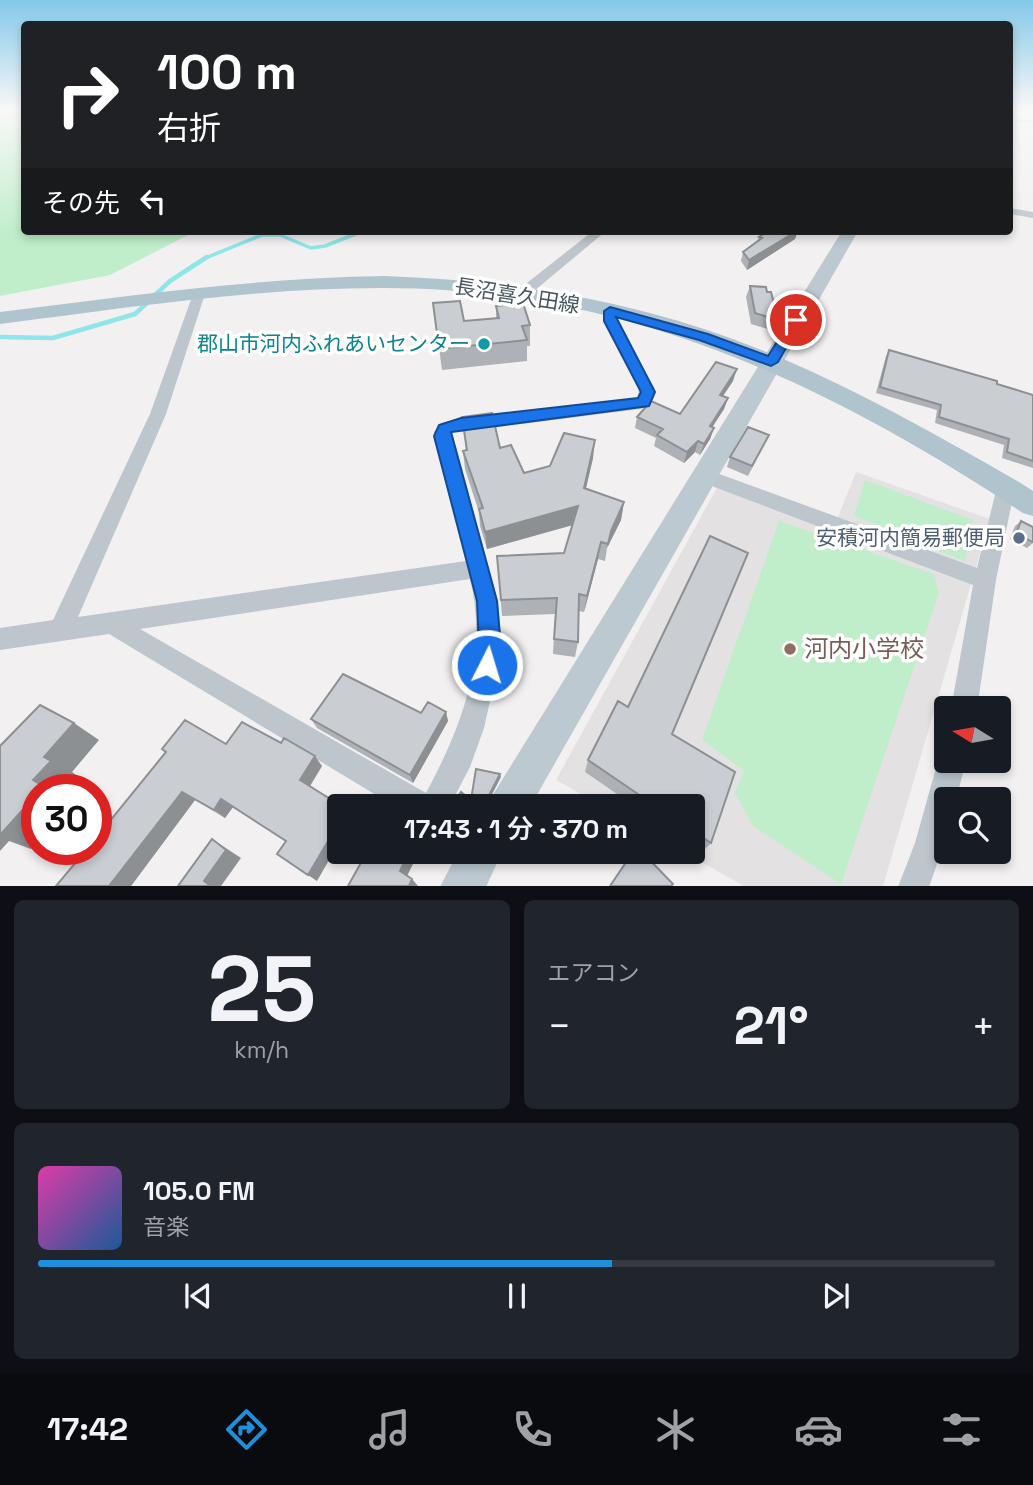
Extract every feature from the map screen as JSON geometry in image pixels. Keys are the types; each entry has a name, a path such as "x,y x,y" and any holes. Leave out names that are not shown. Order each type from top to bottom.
{"main road":[{"name":"長沼喜久田線","path":"0,318 292,285 375,282 453,285 523,293 610,311 703,337 771,362 878,414 1033,505"}],"street":[{"path":"1013,212 1033,215"},
{"path":"523,293 595,235"},
{"path":"516,794 848,235"},
{"path":"60,631 158,414 199,294"},
{"path":"441,794 471,728 488,659 490,627 487,601 443,432 447,427 461,424 643,402 648,392 610,321 610,311"},
{"path":"703,475 985,580"},
{"path":"966,696 985,580 1006,487"},
{"path":"0,639 477,569"},
{"path":"116,621 119,629 401,794"},
{"path":"913,886 930,843 949,774"}],"shaded area":[{"name":"河内小学校","path":"856,472 990,519 938,696 934,696 934,711 883,886 744,886 705,864 705,794 581,794 556,780 719,484 838,517"}],"green space":[{"path":"0,151 21,151 21,235 188,235 110,275 0,296"},
{"path":"865,480 973,520 965,561 854,516"},
{"path":"779,521 934,574 939,593 841,884 753,826 735,793 744,770 702,740"}],"building":[{"path":"790,235 749,260 743,252 762,238 759,237"},
{"path":"750,286 766,287 767,292 771,292 774,304 785,308 778,320 755,313"},
{"path":"460,301 464,321 499,318 496,306 523,303 530,325 522,326 527,340 439,349 433,303"},
{"path":"889,350 997,381 997,384 1033,395 1033,461 1007,452 1009,439 939,417 941,405 880,387"},
{"path":"716,362 737,369 720,395 728,398 710,426 714,428 704,444 698,441 687,452 657,435 663,429 637,417 651,401 680,414"},
{"path":"492,413 500,448 511,445 524,473 550,466 564,433 595,440 584,488 624,502 608,544 601,542 587,596 579,594 578,642 554,639 557,598 501,600 497,556 564,553 578,506 485,532 479,509 483,508 463,451 467,450 462,417"},
{"path":"748,427 769,435 752,466 730,457"},
{"path":"1021,521 1033,527 1033,542 1016,534"},
{"path":"710,536 748,553 672,734 735,772 711,843 705,839 705,794 638,794 588,760 618,701 628,707"},
{"path":"343,674 421,713 428,702 446,712 410,775 311,719"},
{"path":"40,705 74,723 44,757 51,761 39,774 21,774 21,812 0,835 0,746"},
{"path":"185,720 226,744 242,722 281,743 284,738 315,756 300,780 327,797 327,843 308,875 277,854 286,841 221,799 214,810 182,792 109,886 56,886 74,865 112,865 112,818 166,752 162,749"},
{"path":"476,769 500,774 490,794 472,794"},
{"path":"212,839 226,850 204,881 211,886 178,886"},
{"path":"360,864 403,864 400,871 412,879 409,886 348,886"},
{"path":"625,864 654,864 673,884 671,886 610,886"}],"waterway":[{"path":"205,258 262,235"},
{"path":"262,235 280,235"},
{"path":"280,235 311,248 325,246 353,235"},
{"path":"154,296 170,281 205,258"},
{"path":"0,337 53,338 135,314 147,303"}],"place":[{"name":"郡山市河内ふれあいセンター","path":"484,344"},
{"name":"安積河内簡易郵便局","path":"1019,538"},
{"name":"河内小学校","path":"790,649"}],"route":[{"path":"487,665 490,648 487,601 442,436 444,429 461,424 640,404 645,401 648,392 610,321 610,311 703,337 771,362 796,320"}]}
